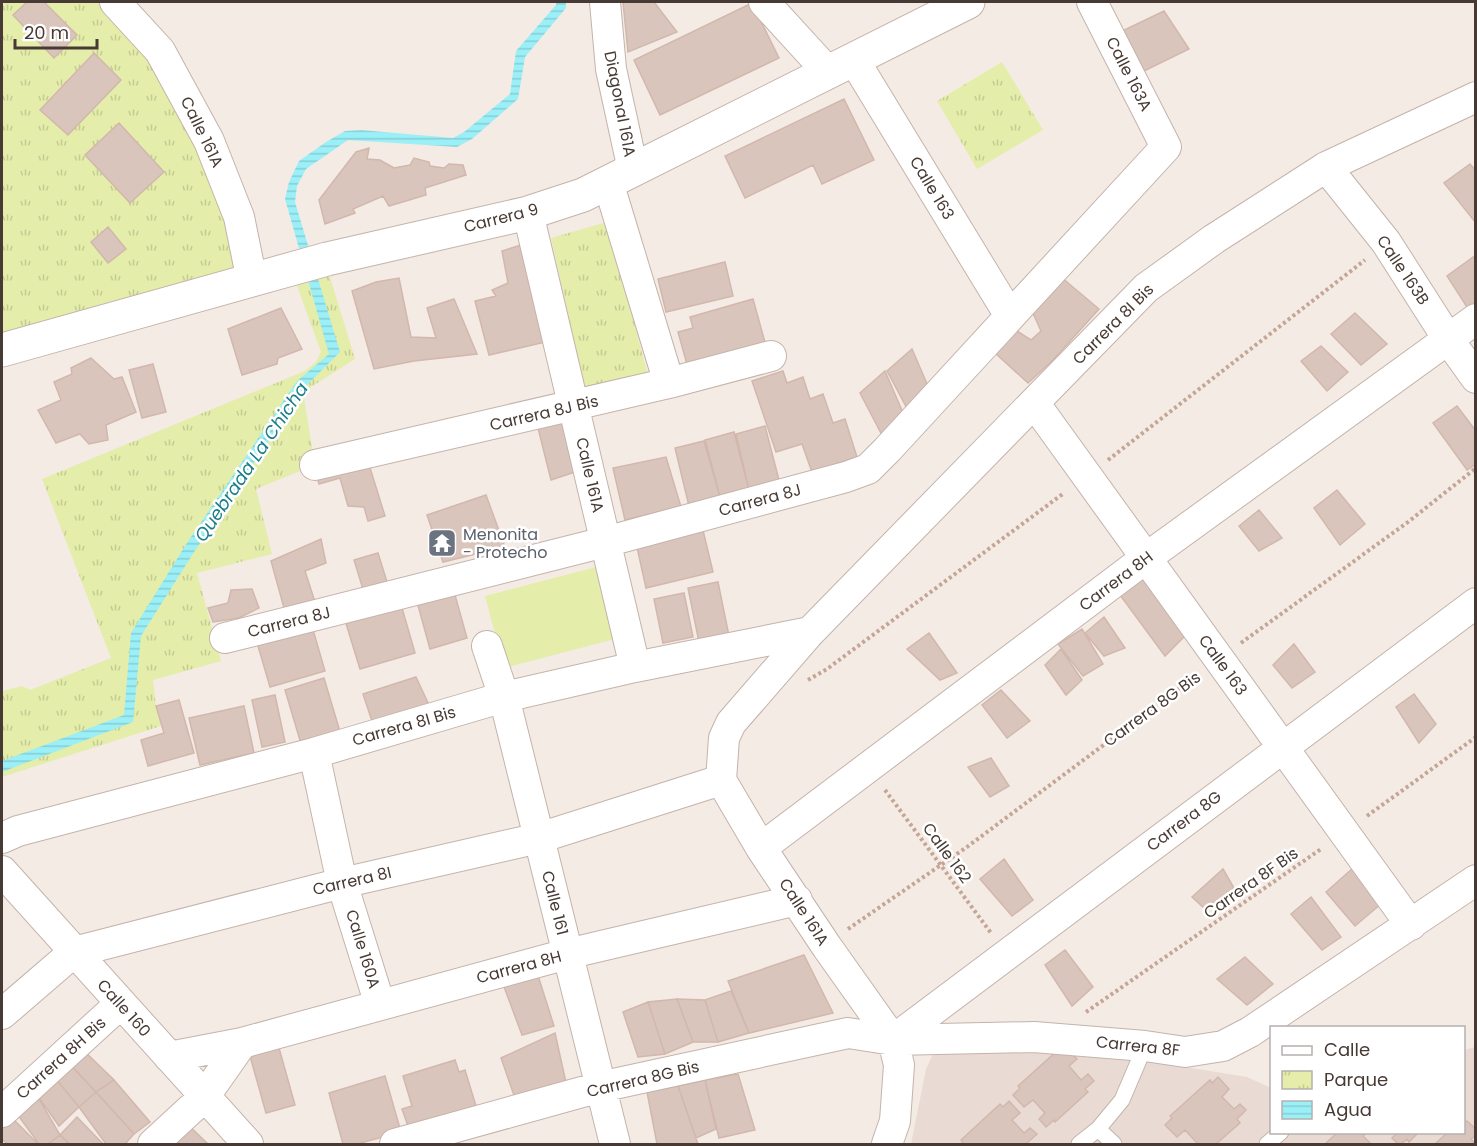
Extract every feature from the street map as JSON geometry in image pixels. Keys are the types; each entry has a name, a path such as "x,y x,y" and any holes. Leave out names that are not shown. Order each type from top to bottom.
{"street":[{"name":"Calle 161A","path":"116,2 160,51 209,141 239,217 252,281"},
{"name":"Diagonal 161A","path":"604,2 621,176 669,383"},
{"name":"Calle 163","path":"764,2 841,66 1010,316"},
{"name":"Carrera 9","path":"2,350 327,260 528,213 583,195 968,2"},
{"name":"Calle 163A","path":"1092,2 1166,147"},
{"name":"Carrera 8I Bis","path":"721,780 724,738 731,723 810,632 1146,288 1214,239 1326,166 1476,97"},
{"name":"Carrera 8J","path":"225,638 605,542 846,477 868,469 1166,147"},
{"name":"Calle 163B","path":"1326,166 1386,242 1448,339 1476,378"},
{"name":"Calle 161A","path":"528,213 635,667"},
{"name":"Carrera 8H","path":"761,848 1146,558 1476,319"},
{"name":"Carrera 8J Bis","path":"315,465 574,406 771,356"},
{"name":"Calle 163","path":"1035,404 1411,925"},
{"name":"Carrera 8G","path":"893,1040 1476,603"},
{"name":"Carrera 8I Bis","path":"2,838 18,831 314,753 504,697 635,667 810,632"},
{"name":"Calle 161","path":"487,646 504,697 615,1144"},
{"name":"Calle 160A","path":"314,753 342,883 380,1005"},
{"name":"Calle 161A","path":"721,780 761,848 893,1040"},
{"name":"Carrera 8I","path":"2,1014 74,952 342,883 539,838 721,780"},
{"name":"Calle 160","path":"2,872 248,1144"},
{"name":"Carrera 8F","path":"893,1040 1034,1037 1144,1046 1185,1052 1223,1046 1250,1032 1476,880"},
{"name":"Carrera 8H","path":"169,1057 242,1043 567,954 797,900"},
{"name":"Carrera 8H Bis","path":"2,1112 120,1004"},
{"name":"Carrera 8G Bis","path":"395,1144 600,1087 848,1033 893,1040"},
{"path":"887,1144 895,1121 899,1065 893,1040"},
{"path":"153,1144 204,1097 242,1043"}],"lane":[{"path":"1079,1144 1098,1129 1122,1100 1144,1046"},
{"path":"1098,1129 1114,1144"},
{"path":"1267,1144 1279,1134"}],"path":[{"name":"Carrera 8G Bis","path":"827,947 836,937 941,865 1408,522 1476,468"},
{"name":"Carrera 8F Bis","path":"1078,1018 1344,833 1476,737"},
{"name":"Calle 162","path":"869,767 1006,954"}],"shaded area":[{"path":"1049,1045 1247,1077 1270,1088 1270,1134 1465,1134 1465,1050 1475,1047 1475,1144 911,1144 926,1069 934,1052"}],"green space":[{"path":"2,2 121,2 214,142 246,290 2,360"},
{"path":"1002,62 1043,130 977,169 937,101"},
{"path":"607,222 648,375 585,391 551,238"},
{"path":"326,264 355,359 303,392 315,465 256,489 272,554 197,573 221,661 153,680 156,706 164,725 2,777 2,691 22,686 30,690 111,658 42,479 305,371 316,362 321,352 292,272"},
{"path":"596,567 615,639 504,668 485,596"}],"water":[{"name":"Quebrada La Chicha","path":"556,2 566,2 566,8 525,57 518,99 472,139 457,147 348,140 306,169 297,186 295,202 340,352 306,386 194,552 141,636 133,722 2,772 2,761 124,715 131,633 185,546 297,381 329,354 285,199 289,182 299,161 345,131 361,130 453,138 464,132 510,94 516,51 556,5"}],"building":[{"path":"27,2 44,2 77,35 54,58 13,15"},
{"path":"623,2 654,2 677,32 628,52"},
{"path":"752,3 779,58 660,115 634,60"},
{"path":"1164,11 1189,49 1140,73 1120,32"},
{"path":"94,53 121,80 68,135 40,110"},
{"path":"844,99 874,160 822,184 813,165 745,198 725,156"},
{"path":"119,123 164,172 130,203 85,155"},
{"path":"369,148 367,159 380,160 394,168 410,165 414,158 429,162 430,166 444,168 449,164 463,165 466,175 425,188 426,195 389,206 383,196 353,209 355,213 325,224 319,200 356,152"},
{"path":"1470,164 1476,171 1476,223 1444,183"},
{"path":"108,227 126,249 108,263 91,242"},
{"path":"521,245 554,340 489,355 475,301 496,296 492,290 508,283 502,251"},
{"path":"1476,255 1476,312 1472,315 1447,276"},
{"path":"725,262 733,296 666,312 658,279"},
{"path":"1061,277 1099,309 1053,360 1028,383 994,352 1017,331 1031,340 1041,331 1033,313"},
{"path":"399,278 411,337 436,338 427,308 454,299 477,354 414,361 374,369 352,291 376,282"},
{"path":"753,299 766,346 688,368 678,332 693,328 690,317"},
{"path":"281,308 302,349 278,358 277,364 242,375 228,329"},
{"path":"1355,313 1387,344 1361,365 1331,334"},
{"path":"1321,346 1348,372 1327,391 1301,361"},
{"path":"912,349 931,393 909,412 887,371"},
{"path":"91,358 114,379 122,377 136,412 106,425 108,440 89,444 80,434 56,443 38,410 61,400 54,382 72,374 71,368"},
{"path":"153,364 166,412 142,418 129,370"},
{"path":"783,371 787,383 803,377 810,399 823,394 833,423 845,419 857,457 812,472 802,444 776,452 752,381"},
{"path":"885,371 904,415 882,435 860,393"},
{"path":"1457,406 1476,431 1476,464 1467,470 1433,423"},
{"path":"566,419 581,470 551,480 538,428"},
{"path":"765,426 780,484 749,490 736,434"},
{"path":"734,432 749,490 720,497 705,440"},
{"path":"704,441 720,497 689,506 675,448"},
{"path":"366,455 385,516 368,521 364,507 348,506 340,478 319,484 315,470"},
{"path":"666,457 681,507 625,520 613,468"},
{"path":"1337,490 1365,524 1340,545 1314,508"},
{"path":"486,495 505,547 443,562 427,515"},
{"path":"1259,510 1282,538 1259,551 1239,526"},
{"path":"701,522 713,572 646,588 635,538"},
{"path":"321,539 326,563 305,571 315,602 284,608 271,561"},
{"path":"378,553 387,582 363,589 354,560"},
{"path":"1144,572 1186,635 1165,656 1117,591"},
{"path":"718,582 729,636 699,642 688,588"},
{"path":"453,588 467,638 430,649 416,598"},
{"path":"252,589 259,608 239,618 213,622 208,608 228,603 231,590"},
{"path":"684,593 693,637 663,643 654,599"},
{"path":"400,601 415,653 360,669 344,617"},
{"path":"1104,617 1125,648 1104,656 1085,633"},
{"path":"311,623 325,671 270,687 256,639"},
{"path":"1082,629 1103,664 1083,676 1058,644"},
{"path":"929,633 957,673 940,680 907,649"},
{"path":"1294,644 1315,672 1292,688 1273,665"},
{"path":"1061,649 1082,680 1066,695 1045,665"},
{"path":"416,677 429,705 372,721 363,694"},
{"path":"324,678 341,735 302,747 285,690"},
{"path":"1001,690 1030,721 1007,738 982,705"},
{"path":"1414,694 1436,724 1419,743 1396,707"},
{"path":"275,695 285,742 262,747 252,700"},
{"path":"179,700 194,753 148,766 141,740 164,733 156,706"},
{"path":"244,706 254,753 200,765 189,718"},
{"path":"991,758 1009,786 990,797 968,767"},
{"path":"1004,859 1033,900 1012,916 980,879"},
{"path":"1353,868 1381,904 1355,926 1326,892"},
{"path":"1223,869 1234,888 1205,909 1192,897"},
{"path":"1311,897 1341,937 1322,950 1291,914"},
{"path":"1065,950 1093,987 1072,1006 1045,965"},
{"path":"804,955 833,1013 749,1033 728,981"},
{"path":"1245,957 1273,984 1247,1005 1217,979"},
{"path":"534,963 554,1026 522,1035 500,976"},
{"path":"731,991 749,1033 718,1042 705,1000"},
{"path":"677,999 693,1042 665,1054 648,1002"},
{"path":"677,999 705,1000 718,1042 693,1042"},
{"path":"648,1002 665,1054 638,1057 623,1012"},
{"path":"555,1033 567,1087 515,1098 501,1058"},
{"path":"80,1047 114,1080 96,1092 65,1059"},
{"path":"279,1048 295,1105 266,1113 250,1056"},
{"path":"1066,1048 1077,1059 1069,1066 1081,1080 1088,1074 1094,1081 1085,1089 1088,1092 1055,1122 1054,1120 1046,1127 1039,1119 1045,1113 1033,1100 1024,1107 1013,1095 1020,1088 1018,1086 1058,1050"},
{"path":"65,1059 96,1092 79,1107 51,1073"},
{"path":"455,1060 459,1072 465,1070 476,1106 408,1126 402,1109 412,1106 403,1076"},
{"path":"51,1073 79,1107 59,1126 35,1092"},
{"path":"738,1074 755,1130 719,1138 705,1080"},
{"path":"385,1076 401,1132 357,1144 343,1144 329,1093"},
{"path":"1218,1077 1229,1089 1222,1097 1234,1109 1240,1104 1246,1110 1237,1119 1240,1123 1216,1144 1196,1144 1185,1130 1177,1137 1165,1125 1172,1118 1170,1116 1210,1080 1212,1083"},
{"path":"114,1080 150,1122 134,1134 96,1092"},
{"path":"705,1080 716,1129 696,1138 678,1086"},
{"path":"678,1086 698,1144 657,1144 647,1092"},
{"path":"35,1092 60,1135 48,1144 39,1144 12,1107"},
{"path":"96,1092 134,1134 125,1144 106,1144 79,1107"},
{"path":"1009,1101 1020,1113 1012,1120 1024,1133 1030,1128 1037,1134 1027,1143 1029,1144 960,1144 963,1142 961,1140 1000,1104 1003,1107"},
{"path":"4,1110 38,1144 7,1144 2,1139"},
{"path":"77,1117 103,1144 70,1144 60,1135"},
{"path":"182,1119 208,1144 172,1144"},
{"path":"1467,1121 1476,1129 1476,1135 1471,1139 1475,1144 1435,1144 1446,1134 1465,1134"},
{"path":"1336,1134 1366,1134 1363,1136 1371,1144 1325,1144"},
{"path":"1396,1134 1417,1134 1409,1142 1407,1139 1401,1144 1392,1138"},
{"path":"60,1135 69,1144 48,1144"}],"place":[{"name":"Menonita - Protecho","path":"442,543"}]}
